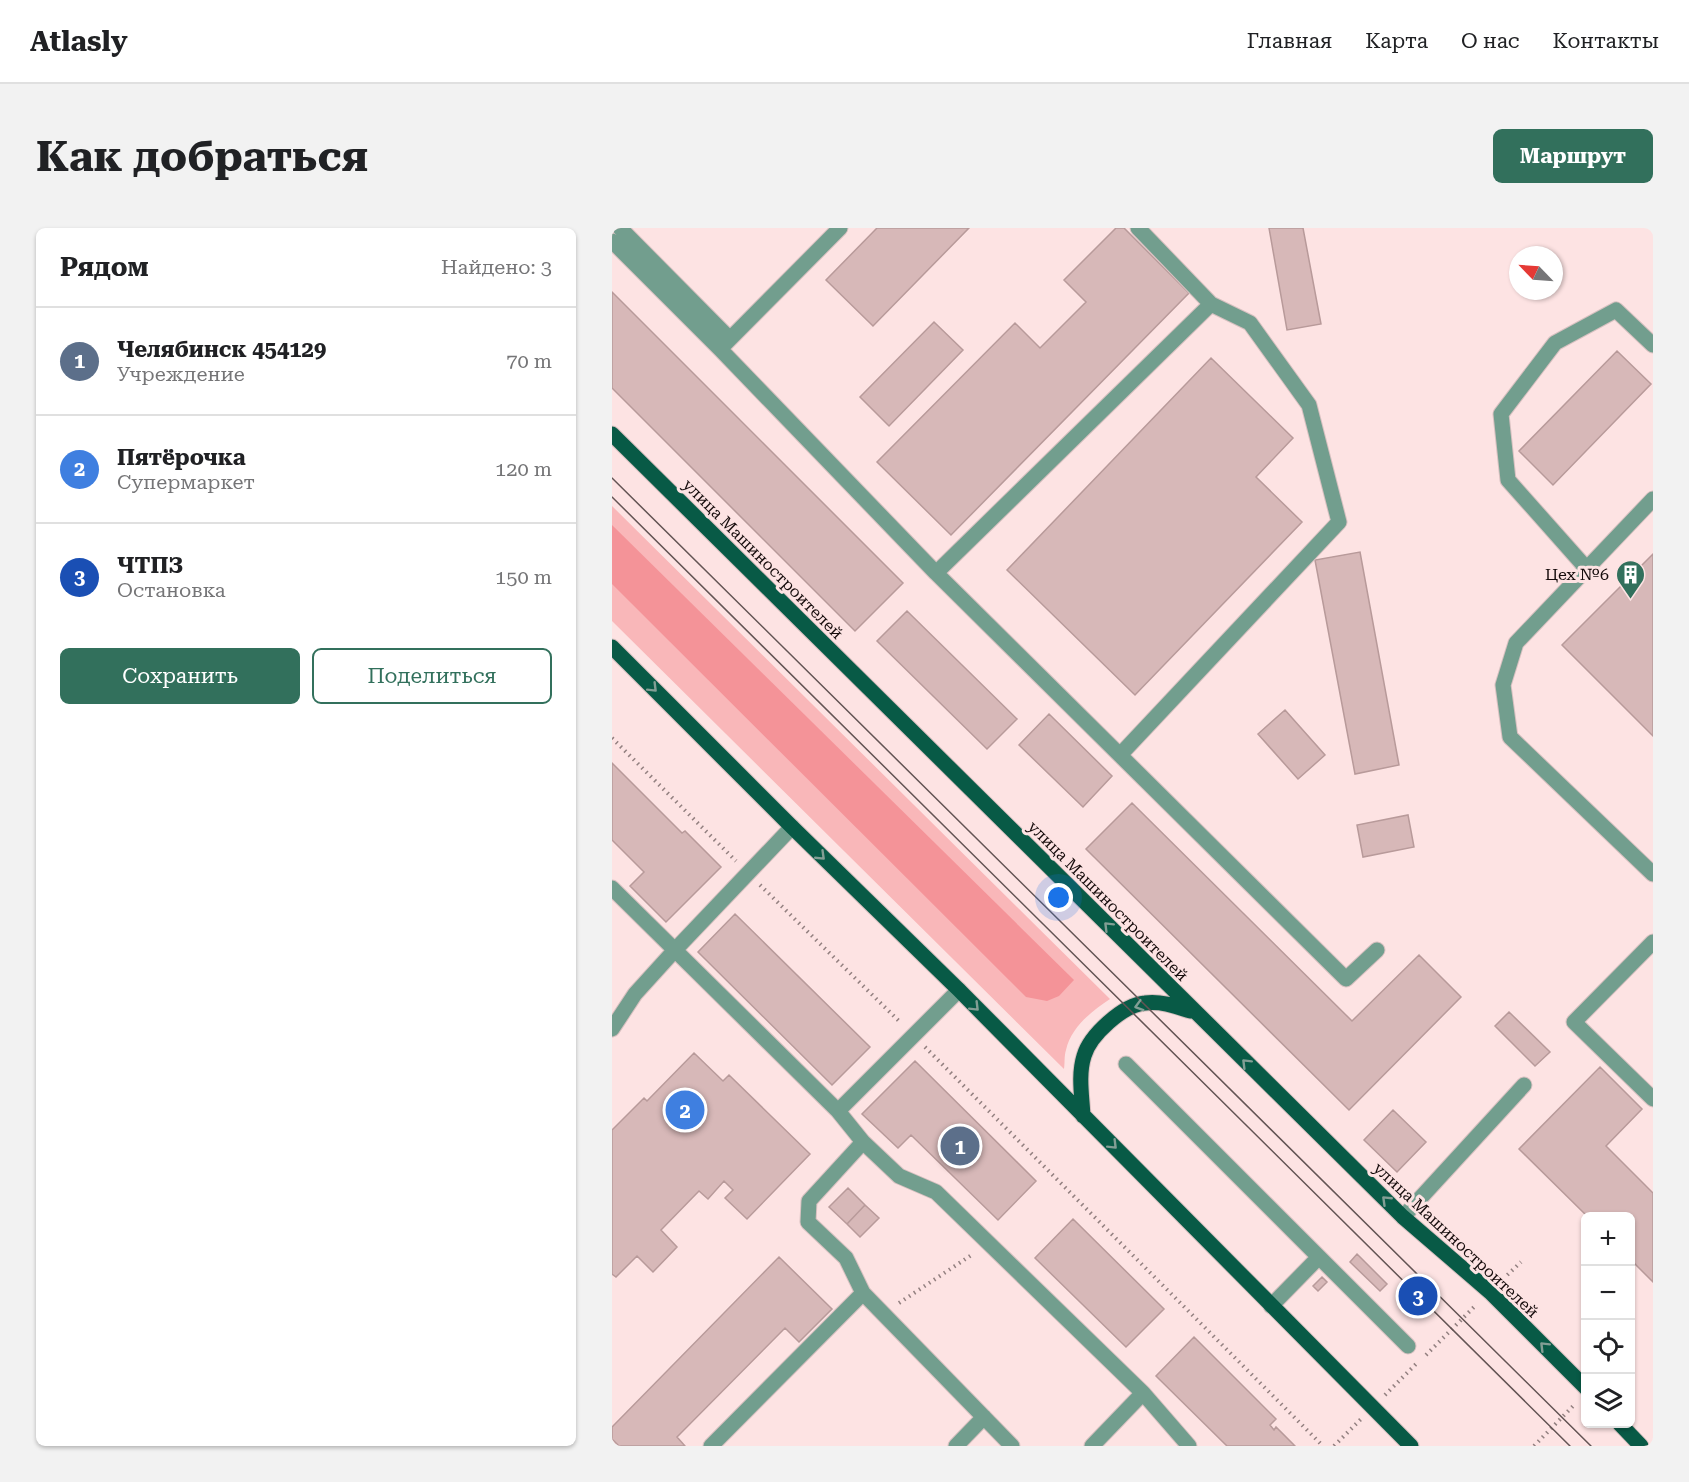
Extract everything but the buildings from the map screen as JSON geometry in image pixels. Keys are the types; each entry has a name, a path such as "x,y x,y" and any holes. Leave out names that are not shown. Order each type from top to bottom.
{"main road":[{"name":"улица Машиностроителей","path":"612,434 1403,1217 1490,1292 1581,1383"},
{"path":"612,647 959,990 1411,1446"},
{"path":"1083,1116 1080,1079 1084,1055 1094,1038 1112,1020 1143,1003 1169,1004 1196,1013"},
{"path":"1624,1428 1641,1446"}],"lane":[{"path":"620,228 936,573 1346,979 1377,950"},
{"path":"725,344 840,228"},
{"path":"1120,755 1339,522 1309,405 1250,323 1211,304 1138,228"},
{"path":"612,241 725,344"},
{"path":"936,573 1211,304"},
{"path":"1587,568 1508,480 1501,414 1555,343 1616,310 1653,345"},
{"path":"1653,499 1516,643 1503,685 1510,737 1653,874"},
{"path":"612,1029 635,994 792,827"},
{"path":"612,888 838,1111 863,1142 899,1176 936,1192 1143,1393 1189,1446"},
{"path":"1653,942 1574,1022 1653,1099"},
{"path":"838,1111 959,990"},
{"path":"1126,1064 1408,1346"},
{"path":"1403,1217 1524,1086"},
{"path":"863,1142 809,1201 808,1222 846,1258 863,1293 1012,1446"},
{"path":"1271,1306 1319,1257"},
{"path":"711,1446 863,1293"},
{"path":"1092,1446 1143,1393"},
{"path":"956,1446 984,1417"}],"path":[{"path":"612,738 913,1035 1323,1446"},
{"path":"884,1313 989,1244"},
{"path":"1534,1446 1578,1401"}],"shaded area":[{"path":"612,506 1110,999 1089,1014 1072,1034 1065,1052 1064,1069 612,621"},
{"path":"612,525 1074,980 1059,996 1047,1001 1026,997 612,584"}],"tram line":[{"path":"612,478 1591,1446"},
{"path":"612,497 1570,1446"}],"place":[{"name":"Цех №6","path":"1630,600"},
{"name":"Пятёрочка","path":"685,1110"},
{"name":"Челябинск 454129","path":"960,1146"},
{"name":"ЧТПЗ","path":"1418,1296"}]}
